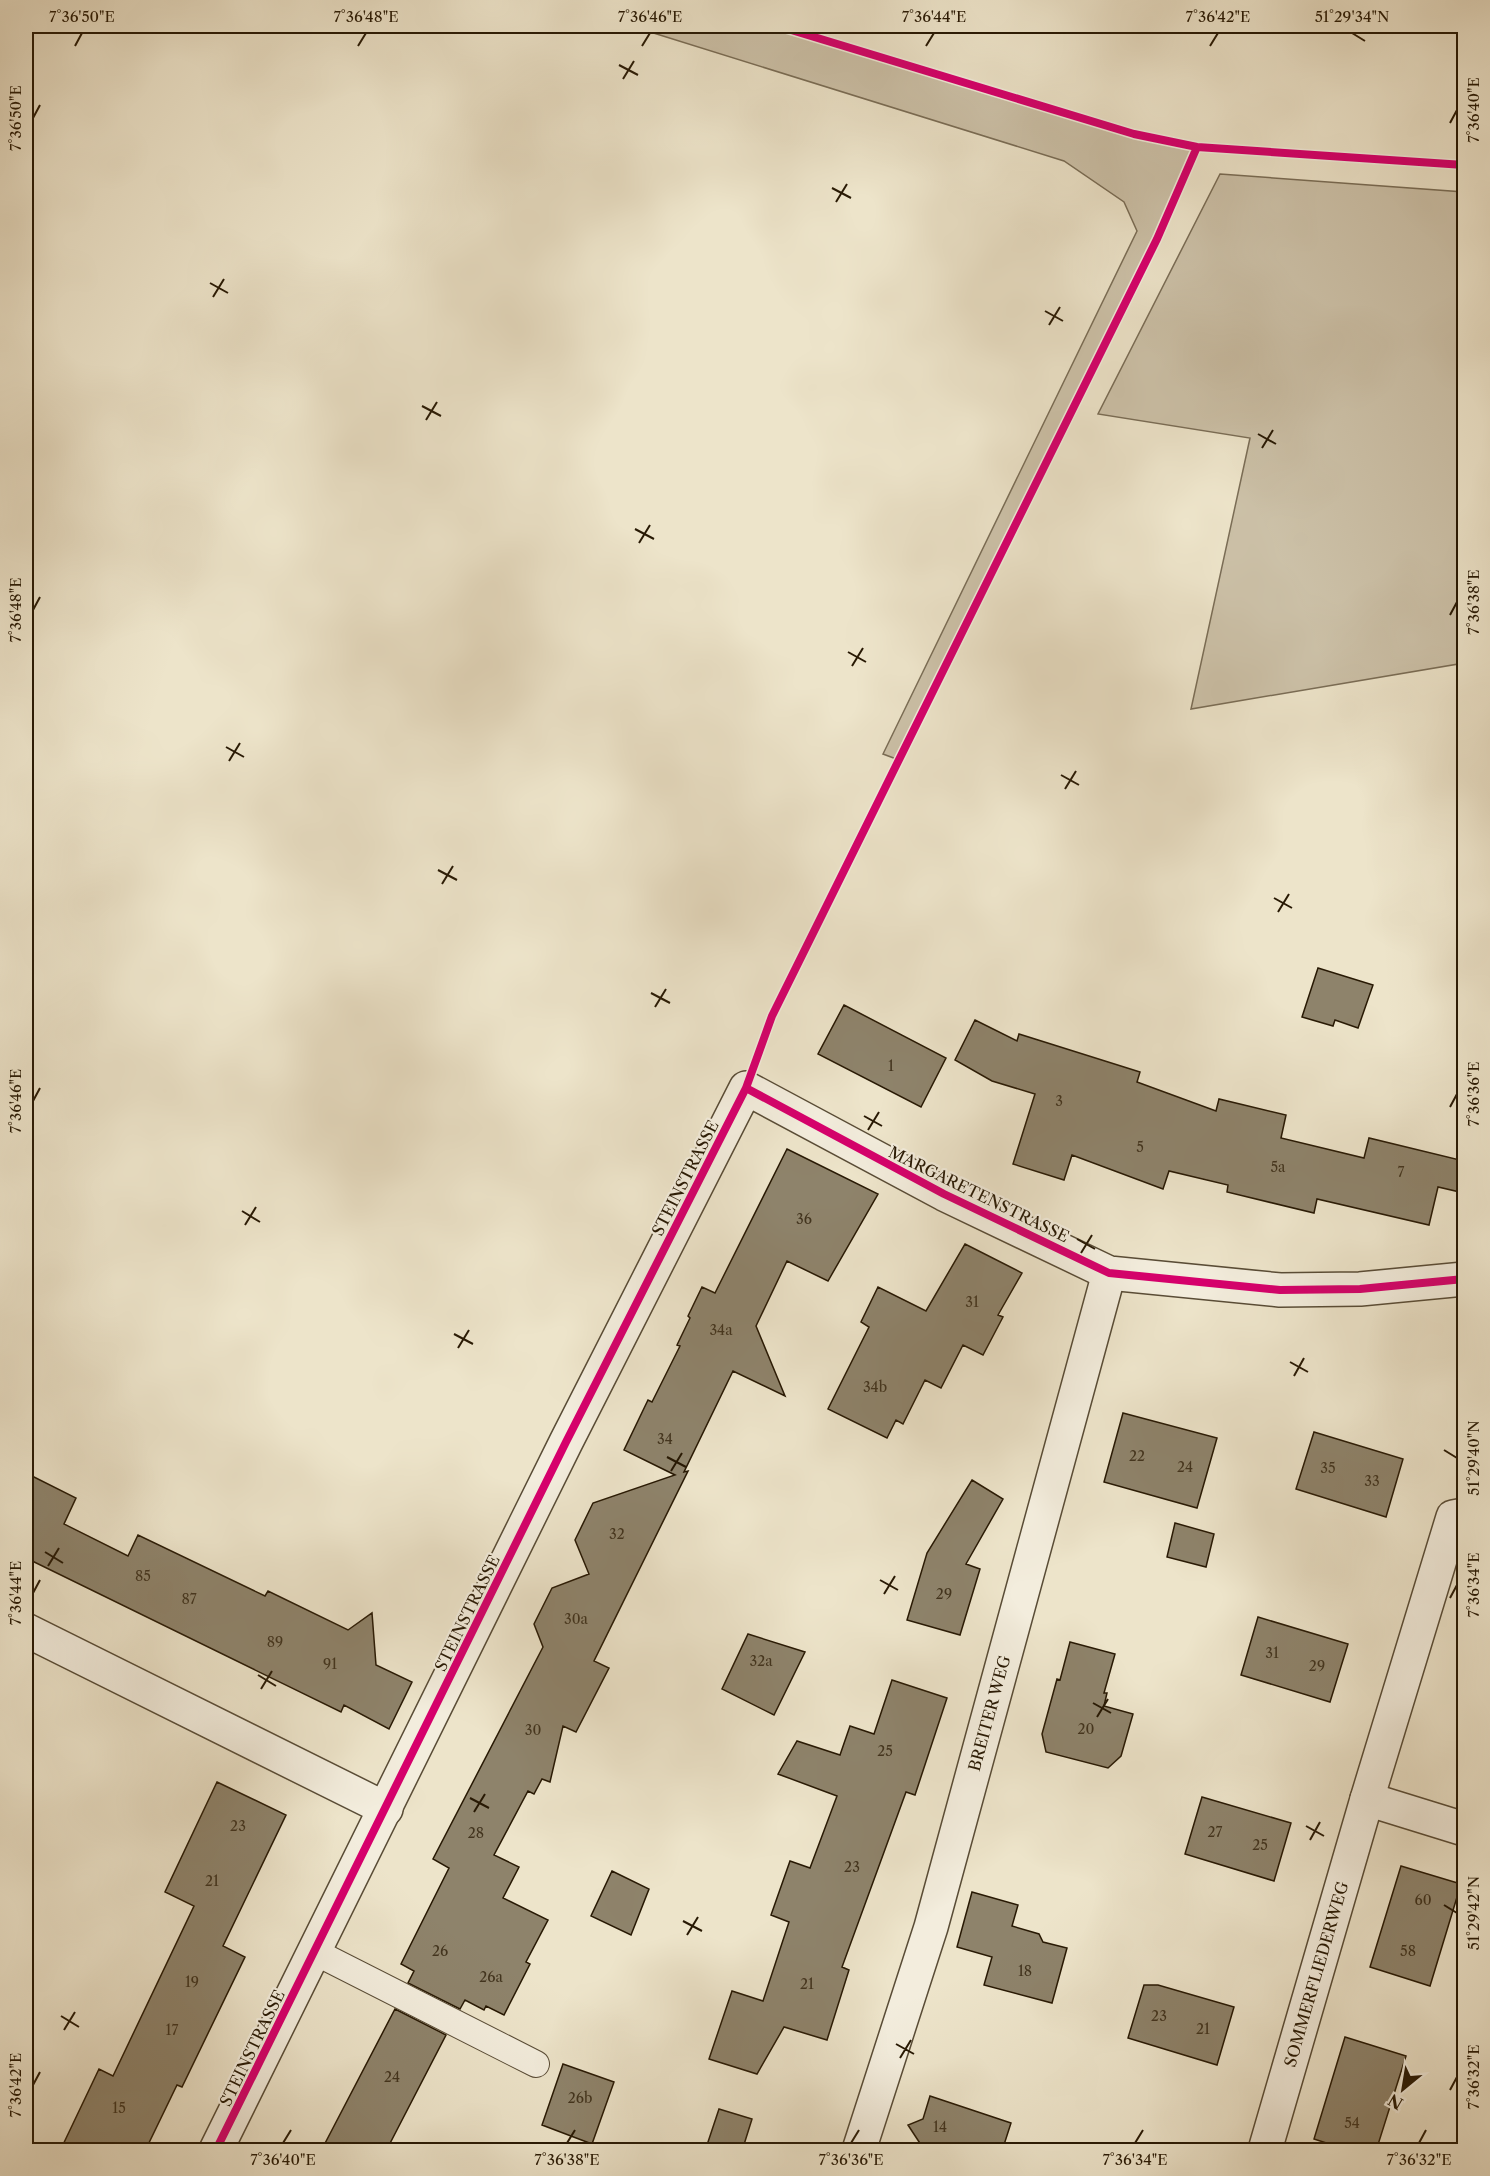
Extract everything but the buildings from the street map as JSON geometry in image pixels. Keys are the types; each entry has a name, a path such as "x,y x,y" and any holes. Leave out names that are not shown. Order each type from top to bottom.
{"street":[{"name":"MARGARETENSTRASSE","path":"746,1088 944,1194 1109,1273 1280,1290 1360,1289 1464,1280"},
{"name":"STEINSTRASSE","path":"216,2151 561,1453 746,1088"},
{"name":"BREITER WEG","path":"859,2151 931,1926 1109,1273"},
{"name":"SOMMERFLIEDERWEG","path":"1265,2151 1367,1799 1453,1517 1464,1515"},
{"path":"26,1630 386,1809"},
{"path":"1367,1799 1464,1829"}],"lane":[{"path":"315,1952 536,2064"}],"shaded area":[{"path":"631,26 778,26 1134,134 1197,147 899,760 883,754 1137,231 1124,202 1064,161"},
{"path":"1220,174 1464,192 1464,663 1191,709 1250,438 1098,414"}],"cycle path":[{"path":"778,26 1134,134 1197,147 1464,165"},
{"path":"216,2150 566,1442 746,1088 772,1016 1157,239 1197,147"},
{"path":"746,1088 944,1194 1109,1273 1280,1290 1360,1289 1464,1279"}]}
